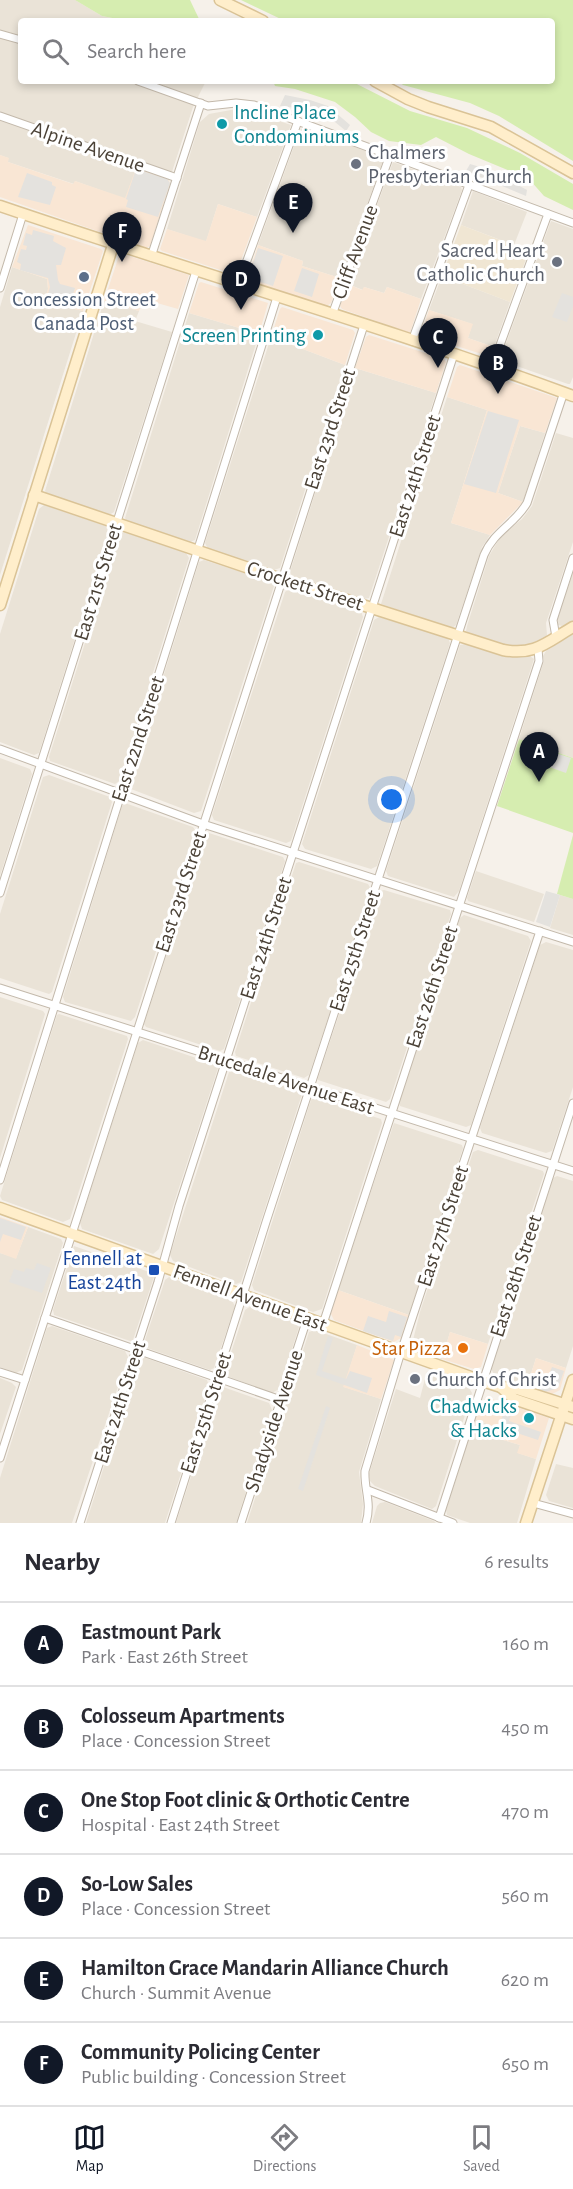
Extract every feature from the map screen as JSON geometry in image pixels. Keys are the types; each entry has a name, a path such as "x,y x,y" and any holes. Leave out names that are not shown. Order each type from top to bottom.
{"main road":[{"path":"220,0 257,18"},
{"path":"380,84 428,108 491,127 573,173"},
{"path":"0,206 570,393"},
{"path":"0,604 3,584 34,495 113,244"},
{"name":"Crockett Street","path":"34,495 196,551 458,635 514,652 538,649"},
{"path":"538,649 573,627"},
{"name":"Fennell Avenue East","path":"0,1208 501,1387 514,1399 567,1409 573,1419"},
{"path":"526,1523 567,1409 573,1380"}],"street":[{"path":"0,34 18,39"},
{"path":"147,84 213,106 248,103 573,223"},
{"path":"152,257 201,103"},
{"name":"Alpine Avenue","path":"0,117 177,178"},
{"path":"238,285 298,121"},
{"name":"Cliff Avenue","path":"332,315 390,155"},
{"path":"412,341 469,185"},
{"path":"0,288 23,214"},
{"path":"492,367 548,214"},
{"name":"East 21st Street","path":"0,893 196,271"},
{"name":"East 22nd Street","path":"0,1180 277,297"},
{"name":"East 23rd Street","path":"0,1458 364,326"},
{"name":"East 24th Street","path":"80,1523 179,1206 454,354"},
{"name":"East 25th Street","path":"171,1523 244,1296 245,1286 489,544 500,530 523,511 570,393"},
{"path":"556,637 553,620 573,558"},
{"name":"East 26th Street","path":"322,1324 539,661 538,649"},
{"path":"0,749 203,824 573,942"},
{"name":"East 27th Street","path":"366,1523 370,1504 365,1471 540,931"},
{"name":"Brucedale Avenue East","path":"0,988 573,1171"},
{"name":"East 28th Street","path":"446,1521 482,1381 573,1103"},
{"path":"45,1318 281,1401"},
{"name":"Shadyside Avenue","path":"241,1523 307,1319"},
{"path":"0,1372 25,1380"},
{"path":"368,1490 446,1521"},
{"path":"533,1503 573,1514"}],"shaded area":[{"path":"0,0 75,0 102,16 112,18 18,18 18,84 204,84 193,107 169,181 166,178 125,199 75,181 74,184 8,162 8,158 0,155"},
{"path":"285,95 328,106 350,125 346,131 313,110 280,106"},
{"path":"242,108 291,125 257,217 218,204 206,242 167,229 200,122 209,114"},
{"path":"303,128 382,157 383,161 340,278 302,266 303,261 258,245 300,130"},
{"path":"0,155 9,158 8,162 73,184 75,181 125,198 136,168 168,179 170,183 150,246 146,248 0,197"},
{"path":"393,162 461,187 462,190 421,299 387,287 384,293 364,287 363,290 348,284"},
{"path":"470,164 490,170 527,190 526,196 466,171"},
{"path":"136,169 167,179 170,183 158,217 126,207 128,200 126,199"},
{"path":"27,173 52,182 52,185 56,187 50,205 18,197"},
{"path":"473,191 527,212 514,245 461,225"},
{"path":"218,204 257,217 237,271 233,274 160,249 167,229 206,241"},
{"path":"551,221 573,229 573,377 570,384 502,361 501,357"},
{"path":"28,225 103,251 83,311 44,302 48,289 47,279 12,267"},
{"path":"461,225 529,251 510,302 442,276"},
{"path":"33,230 54,236 53,241 66,248 61,265 56,265 60,284 75,288 68,309 51,304 53,298 47,297 50,287 48,278 20,270 21,264 17,262 21,249 26,250 27,246 23,245 26,233 32,235"},
{"path":"258,245 303,261 302,266 340,278 331,303 327,306 247,280"},
{"path":"258,248 283,256 273,286 248,278"},
{"path":"120,253 189,275 178,309 143,299 139,311 104,301"},
{"path":"12,267 47,279 48,289 45,302 83,311 0,575 0,307"},
{"path":"302,268 319,274 312,297 294,291"},
{"path":"442,276 510,302 494,347 468,338 472,324 429,310"},
{"path":"201,282 268,303 259,334 189,313"},
{"path":"348,284 362,290 364,287 384,293 387,287 421,299 410,333 342,309 340,306"},
{"path":"562,293 573,297 573,306 567,322 552,317"},
{"path":"104,301 139,311 135,321 172,332 114,512 109,515 45,491"},
{"path":"282,307 353,330 355,333 345,365 271,337"},
{"path":"429,310 473,324 468,338 494,347 492,354 488,356 422,335"},
{"path":"189,313 259,334 195,540 190,542 127,521 125,518"},
{"path":"369,335 444,359 446,362 436,393 355,368 366,337"},
{"path":"271,337 345,365 280,568 274,570 208,549 205,543"},
{"path":"460,365 557,398 545,433 520,426 498,493 523,502 490,535 451,523 487,410 447,397 457,367"},
{"path":"355,368 436,393 369,598 364,599 292,576 290,572"},
{"path":"447,397 487,410 451,523 490,535 482,547 456,625 452,628 381,604"},
{"path":"488,411 519,420 496,493 464,484"},
{"path":"520,426 545,433 523,502 498,493"},
{"path":"556,433 573,438 573,542 546,623 547,635 545,639 531,645 509,646 470,634 466,631 467,626 489,556 501,536 522,519 532,506"},
{"path":"44,505 106,526 108,533 39,753 34,755 0,742 0,634 39,509"},
{"path":"124,532 186,553 189,558 119,781 115,784 50,761 49,757 119,535"},
{"path":"204,560 272,582 274,586 201,811 194,813 129,787 199,562"},
{"path":"573,572 573,621 562,626 558,625 557,620"},
{"path":"290,588 361,611 363,617 291,841 286,843 214,820 212,815 285,592"},
{"path":"379,617 448,638 450,643 377,866 371,869 305,849 302,844 374,620"},
{"path":"573,634 573,758 519,739 544,661 543,656 546,651"},
{"path":"466,644 506,656 530,656 534,659 459,891 454,897 388,876 386,871 460,645"},
{"path":"543,749 571,758 566,773 538,763"},
{"path":"0,758 30,769 32,774 0,876"},
{"path":"49,775 110,797 112,802 52,992 49,994 0,978 0,914 43,777"},
{"path":"125,803 193,827 195,830 135,1017 131,1021 65,1002 63,997 122,806"},
{"path":"209,833 283,857 285,861 224,1049 220,1051 146,1027 144,1024 206,834"},
{"path":"299,862 368,884 371,889 309,1075 304,1078 236,1056 235,1052 296,863"},
{"path":"476,871 544,894 534,922 468,901"},
{"path":"384,890 450,910 451,914 390,1099 386,1102 318,1080 380,891"},
{"path":"546,891 560,895 550,927 536,922"},
{"path":"560,895 573,899 573,935 550,928"},
{"path":"464,915 528,936 531,941 471,1125 466,1127 400,1106 399,1103 460,918"},
{"path":"546,942 573,950 573,1087 552,1151 546,1153 482,1133 480,1128 540,945"},
{"path":"0,997 43,1011 45,1014 0,1158"},
{"path":"59,1014 127,1036 128,1039 70,1219 63,1222 2,1200 0,1196"},
{"path":"143,1040 217,1065 218,1068 159,1249 153,1254 82,1229 80,1223 138,1043"},
{"path":"233,1070 299,1091 302,1094 241,1282 236,1284 173,1261 170,1255 229,1072"},
{"path":"314,1098 381,1119 382,1123 322,1309 313,1312 254,1290 252,1285 311,1100"},
{"path":"394,1123 462,1145 463,1148 409,1315 338,1290"},
{"path":"478,1150 543,1171 544,1174 488,1344 450,1332 442,1359 411,1348 420,1312 473,1152"},
{"path":"557,1176 573,1181 573,1346 566,1368 536,1358 527,1386 494,1374 491,1369 553,1178"},
{"path":"0,1217 28,1227 16,1259 0,1253"},
{"path":"0,1218 26,1227 21,1240 3,1234 0,1242"},
{"path":"28,1227 61,1239 63,1243 22,1370 16,1373 0,1367 0,1253 16,1258"},
{"path":"74,1246 152,1273 154,1277 133,1340 130,1341 54,1315 53,1310"},
{"path":"37,1263 51,1268 42,1293 9,1282 14,1269 24,1272 26,1268 34,1270"},
{"path":"169,1277 232,1301 235,1306 214,1368 210,1370 147,1348 144,1343 165,1280"},
{"path":"338,1290 409,1315 401,1338 394,1342 334,1320 330,1312"},
{"path":"251,1306 295,1323 299,1327 279,1389 272,1393 227,1376 225,1371 245,1310"},
{"path":"389,1311 407,1317 401,1337 395,1335 393,1341 363,1331 368,1316 386,1322"},
{"path":"52,1326 125,1351 128,1357 72,1523 0,1523 0,1478 47,1328"},
{"path":"315,1330 357,1345 344,1387 381,1399 359,1472 363,1504 361,1523 247,1523 309,1332"},
{"path":"450,1332 488,1344 481,1367 474,1369 442,1359"},
{"path":"328,1336 333,1338 322,1371 346,1379 350,1371 372,1378 367,1393 316,1375"},
{"path":"357,1345 394,1360 381,1399 343,1387"},
{"path":"143,1357 207,1380 209,1386 165,1523 86,1523 138,1360"},
{"path":"536,1358 566,1368 560,1390 552,1394 527,1386"},
{"path":"552,1367 564,1371 558,1388 545,1392 530,1386 533,1379 545,1384"},
{"path":"427,1371 469,1388 472,1393 436,1506 432,1509 375,1486 370,1481 369,1474 396,1389 420,1398"},
{"path":"0,1378 16,1387 0,1434"},
{"path":"223,1387 269,1403 272,1410 236,1523 176,1523 219,1390"},
{"path":"486,1397 549,1418 536,1459 517,1453 520,1445 496,1438 498,1428 475,1419"},
{"path":"507,1402 514,1405 509,1421 541,1432 538,1440 499,1427"},
{"path":"326,1406 330,1408 303,1491 298,1489"},
{"path":"475,1419 498,1428 496,1438 520,1445 518,1453 536,1459 517,1523 470,1523 447,1515 446,1510"},
{"path":"556,1464 573,1468 573,1508 549,1501 546,1495"},
{"path":"385,1502 436,1523 372,1523 377,1506"}],"green space":[{"path":"75,0 190,0 199,18 112,18 102,16"},
{"path":"241,0 573,0 573,161 499,116 470,103 402,84 555,84 555,18 279,18"},
{"path":"274,84 357,84 410,111 467,128 520,153 573,184 573,210 544,196 529,179 469,154 436,137 421,145 389,141 371,132 335,102 295,89"},
{"path":"519,739 573,758 573,833 497,806"},
{"path":"573,835 573,899 557,894"}],"place":[{"name":"Incline Place Condominiums","path":"222,124"},
{"name":"Chalmers Presbyterian Church","path":"356,164"},
{"name":"Hamilton Grace Mandarin Alliance Church","path":"293,233"},
{"name":"Community Policing Center","path":"122,262"},
{"name":"Sacred Heart Catholic Church","path":"557,262"},
{"name":"Concession Street Canada Post","path":"84,277"},
{"name":"So-Low Sales","path":"241,310"},
{"name":"Screen Printing","path":"318,335"},
{"name":"One Stop Foot clinic & Orthotic Centre","path":"438,368"},
{"name":"Colosseum Apartments","path":"498,394"},
{"name":"Eastmount Park","path":"539,782"},
{"name":"Fennell at East 24th","path":"154,1270"},
{"name":"Star Pizza","path":"463,1348"},
{"name":"Church of Christ","path":"415,1379"},
{"name":"Chadwicks & Hacks","path":"529,1418"}]}
